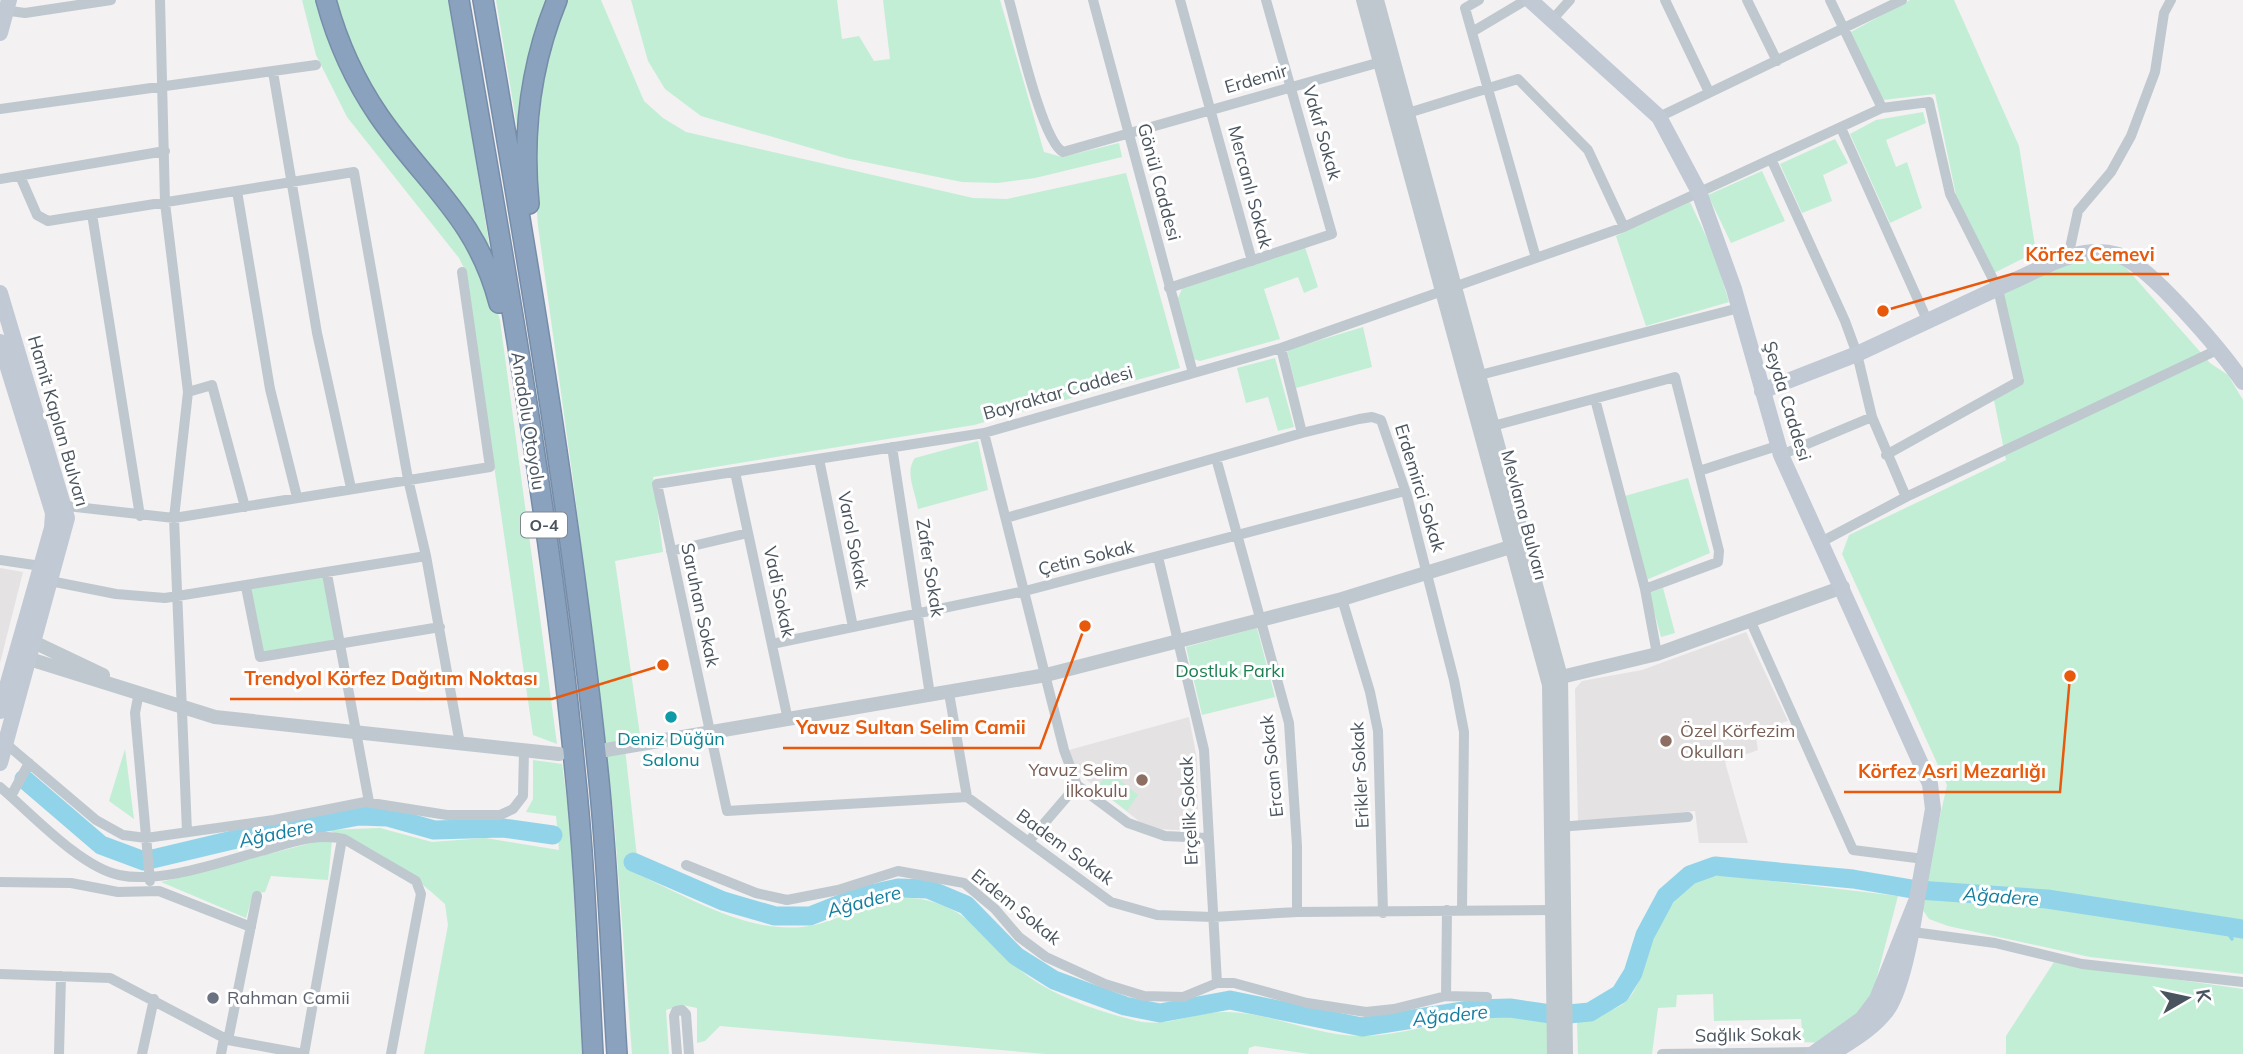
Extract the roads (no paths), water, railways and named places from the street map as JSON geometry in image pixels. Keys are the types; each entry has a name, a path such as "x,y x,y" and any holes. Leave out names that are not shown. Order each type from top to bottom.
{"highway":[{"path":"326,0 337,36 362,88 401,145 464,222 484,258 492,278 527,410"},
{"name":"Anadolu Otoyolu","path":"459,0 527,410 576,773 593,1054"},
{"name":"Anadolu Otoyolu","path":"483,0 530,276 566,522 598,773 617,1054"},
{"path":"557,0 539,50 533,76 525,154 566,522"}],"main road":[{"name":"Şeyda Caddesi","path":"1528,0 1659,117 1699,192 1740,307 1779,450 1930,784 1933,809 1917,899 1888,1008 1870,1028 1824,1053"},
{"path":"0,33 5,6"},
{"path":"1762,391 1857,354 2068,257 2102,252 2130,260 2143,269 2243,382"},
{"name":"Hamit Kaplan Bulvarı","path":"0,293 58,505 41,566 0,763"},
{"name":"Hamit Kaplan Bulvarı","path":"2,353 66,525 50,581 27,639"},
{"name":"Hamit Kaplan Bulvarı","path":"0,711 22,657"}],"street":[{"path":"5,6 25,13 111,0"},
{"path":"160,0 165,204 188,392 174,518 187,832"},
{"name":"Erdemir","path":"1009,0 1054,145 1068,153 1387,60"},
{"name":"Gönül Caddesi","path":"1093,0 1193,373"},
{"name":"Mercanlı Sokak","path":"1180,0 1252,261"},
{"name":"Vakıf Sokak","path":"1252,261 1332,234 1266,0"},
{"name":"Mevlana Bulvarı","path":"1363,0 1408,113 1450,289 1480,375 1493,426 1518,545"},
{"name":"Mevlana Bulvarı","path":"1377,0 1387,60 1555,679 1560,1050"},
{"path":"1479,0 1465,8 1536,258"},
{"path":"1472,32 1528,0"},
{"path":"1551,21 1570,0"},
{"path":"1665,0 1709,92"},
{"path":"1747,0 1777,61"},
{"path":"1830,0 1882,108"},
{"path":"1659,117 1902,0"},
{"path":"2068,257 2078,211 2111,172 2131,136 2155,72 2164,13 2171,0"},
{"path":"0,109 316,65"},
{"path":"273,72 317,333 351,488"},
{"path":"1408,113 1518,79 1582,142 1624,227"},
{"name":"Bayraktar Caddesi","path":"657,484 984,433 1281,348 1624,227 1882,108 1929,102 1950,194 1998,289"},
{"path":"1841,128 1928,322"},
{"path":"0,179 165,151"},
{"path":"1772,161 1857,354 1872,417 1886,456 1906,497"},
{"path":"20,176 33,208 41,219 48,221 354,172 408,479 440,627 460,744"},
{"path":"237,191 270,389 297,497"},
{"path":"92,214 140,516"},
{"path":"1169,288 1252,261"},
{"path":"58,505 174,518 490,467 462,272"},
{"path":"1886,456 2019,381 1998,289"},
{"path":"1480,375 1740,307"},
{"path":"1281,348 1303,433"},
{"path":"1821,542 1906,497 2217,350"},
{"path":"1493,426 1675,377 1719,551 1718,562 1645,589"},
{"path":"188,392 212,385 245,507"},
{"path":"1595,399 1645,589 1657,654"},
{"name":"Erdemirci Sokak","path":"1006,518 1303,433 1372,416 1381,420 1405,491 1427,572 1464,732 1462,909"},
{"path":"1699,471 1779,450 1872,417"},
{"path":"984,433 1068,764 1077,785 1140,830 1165,836 1207,838"},
{"name":"Zafer Sokak","path":"892,447 930,695"},
{"name":"Ercan Sokak","path":"1216,458 1240,537 1289,723 1295,808 1297,912"},
{"name":"Varol Sokak","path":"819,459 853,627"},
{"name":"Vadi Sokak","path":"735,472 788,720"},
{"name":"Saruhan Sokak","path":"657,484 710,733"},
{"name":"Çetin Sokak","path":"772,645 1025,591 1240,537 1405,491"},
{"path":"671,551 748,533"},
{"path":"607,750 1046,675 1342,599 1518,545"},
{"path":"50,581 137,597 177,597 426,556"},
{"name":"Erçelik Sokak","path":"1158,557 1180,640 1204,750 1217,983"},
{"path":"0,560 41,566"},
{"path":"327,574 369,802"},
{"path":"246,587 260,657 440,627"},
{"path":"1555,679 1657,654 1843,587"},
{"name":"Erikler Sokak","path":"1342,599 1370,692 1378,731 1383,913"},
{"path":"1750,620 1853,850 1924,859"},
{"path":"27,639 139,692"},
{"path":"22,657 180,707 250,722 559,754"},
{"path":"139,692 135,713 152,891"},
{"path":"710,733 727,811 967,797 949,692"},
{"path":"5,743 96,820 146,844 187,832 369,802 447,815 500,815 513,809 523,796 524,751"},
{"path":"11,796 29,763"},
{"path":"1029,841 1077,785"},
{"path":"0,787 82,856 103,870 120,876 195,868 312,838 342,839 420,886 391,1054"},
{"name":"Badem Sokak","path":"967,797 1111,902 1157,915 1213,917 1297,912 1552,910"},
{"path":"1558,827 1688,817"},
{"name":"Mevlana Bulvarı","path":"1558,827 1552,910 1559,990"},
{"path":"0,974 110,978 226,1039 304,1054 342,839"},
{"name":"Erdem Sokak","path":"686,865 755,893 787,900 838,890 898,871 933,875 964,883 995,909 1019,937 1045,957 1105,984 1144,996 1183,997 1217,983 1245,985 1294,1000 1366,1012 1446,996 1487,997"},
{"path":"0,882 71,883 118,892 152,891 170,894 251,927"},
{"path":"221,1054 257,897"},
{"path":"1446,996 1447,910"},
{"path":"1906,935 1995,943 2082,964 2243,982"},
{"path":"60,1054 61,976"},
{"path":"142,1054 154,999"},
{"path":"677,1054 674,1016 676,1011 682,1010 686,1014 689,1054"},
{"name":"Sağlık Sokak","path":"1662,1054 1824,1053"}],"waterway":[{"name":"Ağadere","path":"24,779 101,845 144,861 241,838 359,816 388,817 434,830 503,828 553,835"},
{"name":"Ağadere","path":"633,862 723,901 775,916 810,916 858,897 898,888 928,889 966,905 1016,956 1054,980 1125,1006 1160,1013 1230,1000 1362,1027 1476,1009 1510,1008 1558,1015 1590,1012 1620,994 1633,973 1645,935 1666,896 1690,875 1715,866 1853,879 1918,890 2047,899 2243,929"},
{"path":"2225,928 2232,939"}],"place":[{"name":"Körfez Cemevi","path":"1883,311"},
{"name":"Yavuz Sultan Selim Camii","path":"1085,626"},
{"name":"Trendyol Körfez Dağıtım Noktası","path":"663,665"},
{"name":"Körfez Asri Mezarlığı","path":"2070,676"},
{"name":"Deniz Düğün Salonu","path":"671,717"},
{"name":"Özel Körfezim Okulları","path":"1666,741"},
{"name":"Yavuz Selim İlkokulu","path":"1142,780"},
{"name":"Rahman Camii","path":"213,998"}],"park label":[{"name":"Dostluk Parkı","path":"1230,671"}]}
